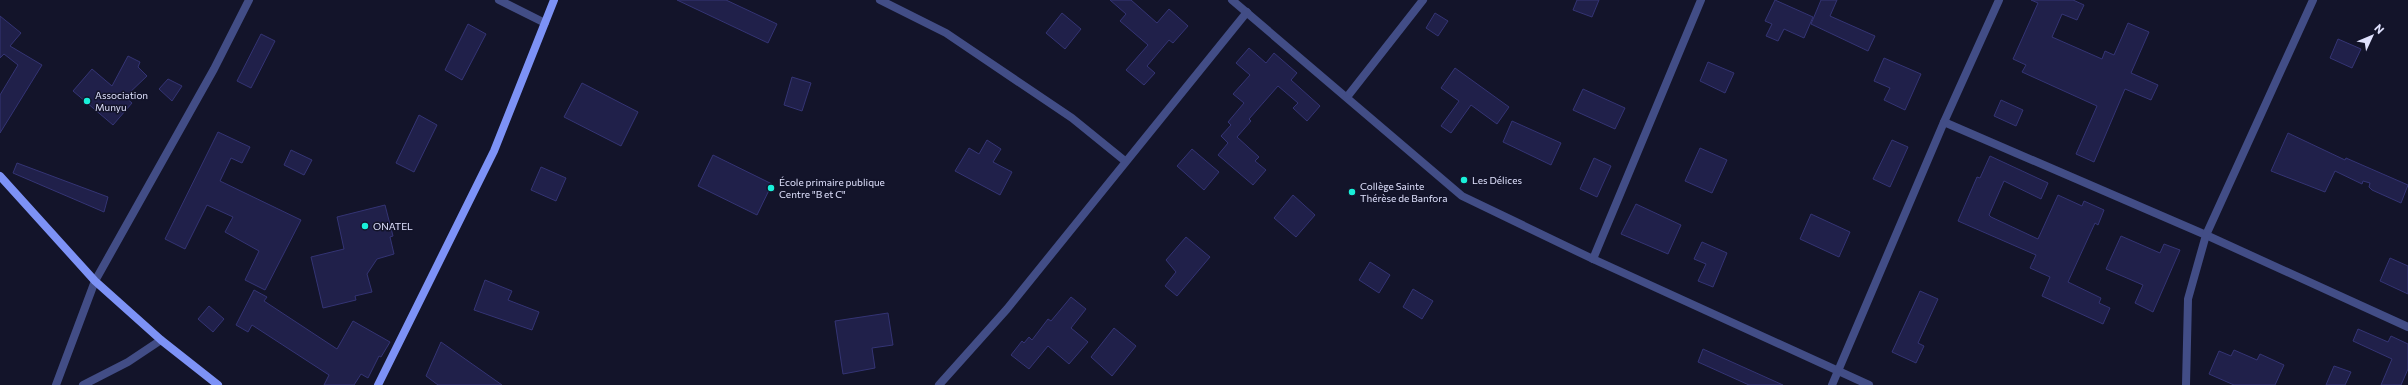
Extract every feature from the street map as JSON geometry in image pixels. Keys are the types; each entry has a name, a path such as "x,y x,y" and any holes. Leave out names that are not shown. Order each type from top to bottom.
{"main road":[{"path":"378,385 494,151 554,0"},
{"path":"0,176 95,281 161,340 218,385"}],"street":[{"path":"56,385 95,281 214,69 249,0"},
{"path":"499,0 545,23"},
{"path":"880,0 946,33 1072,118 1125,161"},
{"path":"1232,0 1462,196 1593,259 1869,385"},
{"path":"1347,97 1423,0"},
{"path":"1593,259 1701,0"},
{"path":"1832,385 1839,372 1944,122 1999,0"},
{"path":"2186,385 2188,299 2206,235 2313,0"},
{"path":"939,385 1007,309 1125,161 1247,12"},
{"path":"1944,122 2206,235 2408,326"},
{"path":"83,385 128,362 161,340"}],"building":[{"path":"677,0 726,0 777,24 768,43"},
{"path":"1110,0 1131,0 1157,23 1169,9 1188,26 1173,43 1169,40 1147,66 1155,73 1144,85 1126,70 1148,45 1120,21 1126,14"},
{"path":"1577,0 1599,0 1592,17 1573,10"},
{"path":"1775,0 1813,17 1804,38 1784,29 1778,41 1766,36 1772,24 1765,21"},
{"path":"1821,0 1837,0 1830,16 1875,36 1868,51 1811,24"},
{"path":"2031,0 2073,0 2084,5 2077,20 2062,14 2052,37 2102,59 2105,51 2114,55 2128,23 2149,32 2131,73 2158,85 2151,100 2125,89 2094,162 2076,154 2097,106 2022,72 2026,65 2013,59 2038,3"},
{"path":"1062,13 1081,29 1065,49 1046,33"},
{"path":"1435,13 1448,21 1438,36 1426,28"},
{"path":"0,16 21,33 10,46 42,65 0,133 0,95 18,65 4,54 0,58"},
{"path":"468,24 486,34 462,80 445,70"},
{"path":"261,34 275,41 251,88 237,81"},
{"path":"2338,39 2361,49 2352,68 2330,58"},
{"path":"1249,48 1266,63 1274,53 1297,73 1291,80 1320,106 1307,121 1293,108 1298,103 1278,86 1249,119 1251,121 1237,137 1259,157 1255,161 1266,170 1253,185 1218,155 1228,143 1221,136 1231,125 1228,122 1244,103 1233,94 1250,75 1236,63"},
{"path":"128,56 140,62 138,67 147,76 125,97 132,103 113,125 73,91 92,69 112,86"},
{"path":"1884,58 1921,74 1905,110 1884,100 1890,88 1874,81"},
{"path":"1708,62 1734,73 1725,93 1700,81"},
{"path":"1455,68 1509,107 1497,124 1471,105 1451,133 1441,126 1459,101 1441,88"},
{"path":"792,77 811,83 802,111 784,105"},
{"path":"168,79 182,86 172,101 159,89"},
{"path":"582,83 638,112 621,146 564,117"},
{"path":"1583,89 1625,108 1615,129 1573,110"},
{"path":"2001,100 2023,110 2016,126 1994,116"},
{"path":"419,115 437,125 414,172 396,163"},
{"path":"1512,121 1561,143 1551,165 1503,142"},
{"path":"218,132 250,147 242,163 231,158 220,181 301,220 265,290 245,280 259,251 225,232 233,217 207,205 185,249 165,239"},
{"path":"2288,133 2345,160 2346,158 2408,185 2401,203 2372,190 2369,187 2370,183 2363,181 2362,184 2335,171 2325,192 2271,171"},
{"path":"987,140 1001,149 993,162 1012,172 1000,195 955,171 969,148 979,154"},
{"path":"1892,140 1908,147 1890,187 1873,179"},
{"path":"1700,148 1727,160 1712,193 1685,181"},
{"path":"1192,149 1219,172 1204,190 1177,166"},
{"path":"291,150 312,160 304,175 284,165"},
{"path":"713,155 772,184 757,215 698,186"},
{"path":"1990,156 2048,183 2041,199 2004,181 1989,215 1991,217 2038,239 2058,195 2082,206 2084,201 2104,210 2098,225 2095,223 2068,282 2101,298 2099,303 2110,308 2103,324 2042,296 2050,277 2030,268 2036,255 1958,221 1977,177 1980,178"},
{"path":"1594,158 1611,166 1597,197 1580,189"},
{"path":"17,163 108,197 104,212 13,173"},
{"path":"541,167 566,178 556,201 531,190"},
{"path":"1293,195 1315,215 1296,237 1274,218"},
{"path":"1636,204 1681,225 1668,254 1621,234"},
{"path":"385,205 393,236 390,237 394,254 377,259 367,274 372,292 355,296 356,300 323,308 311,257 344,249 337,217"},
{"path":"1811,214 1850,232 1839,257 1800,239"},
{"path":"2121,236 2160,253 2164,244 2180,250 2153,312 2135,303 2143,285 2106,269"},
{"path":"1186,237 1210,257 1177,296 1165,286 1176,272 1166,260"},
{"path":"1702,242 1727,253 1713,287 1698,281 1706,264 1694,259"},
{"path":"2390,258 2408,266 2408,294 2380,281"},
{"path":"1370,262 1390,275 1379,293 1359,280"},
{"path":"485,280 512,291 508,300 539,312 532,330 474,310"},
{"path":"1413,289 1433,301 1422,319 1403,307"},
{"path":"254,290 267,297 264,301 337,349 353,321 390,342 381,357 379,356 368,378 361,374 354,385 324,385 329,375 252,325 248,332 236,325"},
{"path":"1920,291 1938,299 1918,343 1924,346 1916,363 1892,352"},
{"path":"1071,297 1086,309 1071,328 1088,342 1069,364 1048,346 1029,369 1011,355 1022,341 1024,343 1029,337 1032,340 1048,319 1051,321"},
{"path":"209,306 224,319 213,332 198,319"},
{"path":"888,313 893,345 872,348 875,368 843,374 835,321"},
{"path":"1114,328 1136,346 1112,376 1091,357"},
{"path":"2358,329 2388,342 2391,336 2408,344 2408,369 2401,385 2381,385 2392,359 2353,341"},
{"path":"441,342 502,385 438,385 426,376"},
{"path":"1703,349 1783,385 1749,385 1698,362"},
{"path":"2234,350 2257,360 2260,354 2284,365 2275,385 2234,385 2209,374 2219,351 2231,356"},
{"path":"2334,366 2351,372 2345,385 2326,385"}],"place":[{"name":"Association Munyu","path":"87,101"},
{"name":"Les Délices","path":"1464,180"},
{"name":"École primaire publique Centre \"B et C\"","path":"771,188"},
{"name":"Collège Sainte Thérèse de Banfora","path":"1352,192"},
{"name":"ONATEL","path":"365,226"}]}
